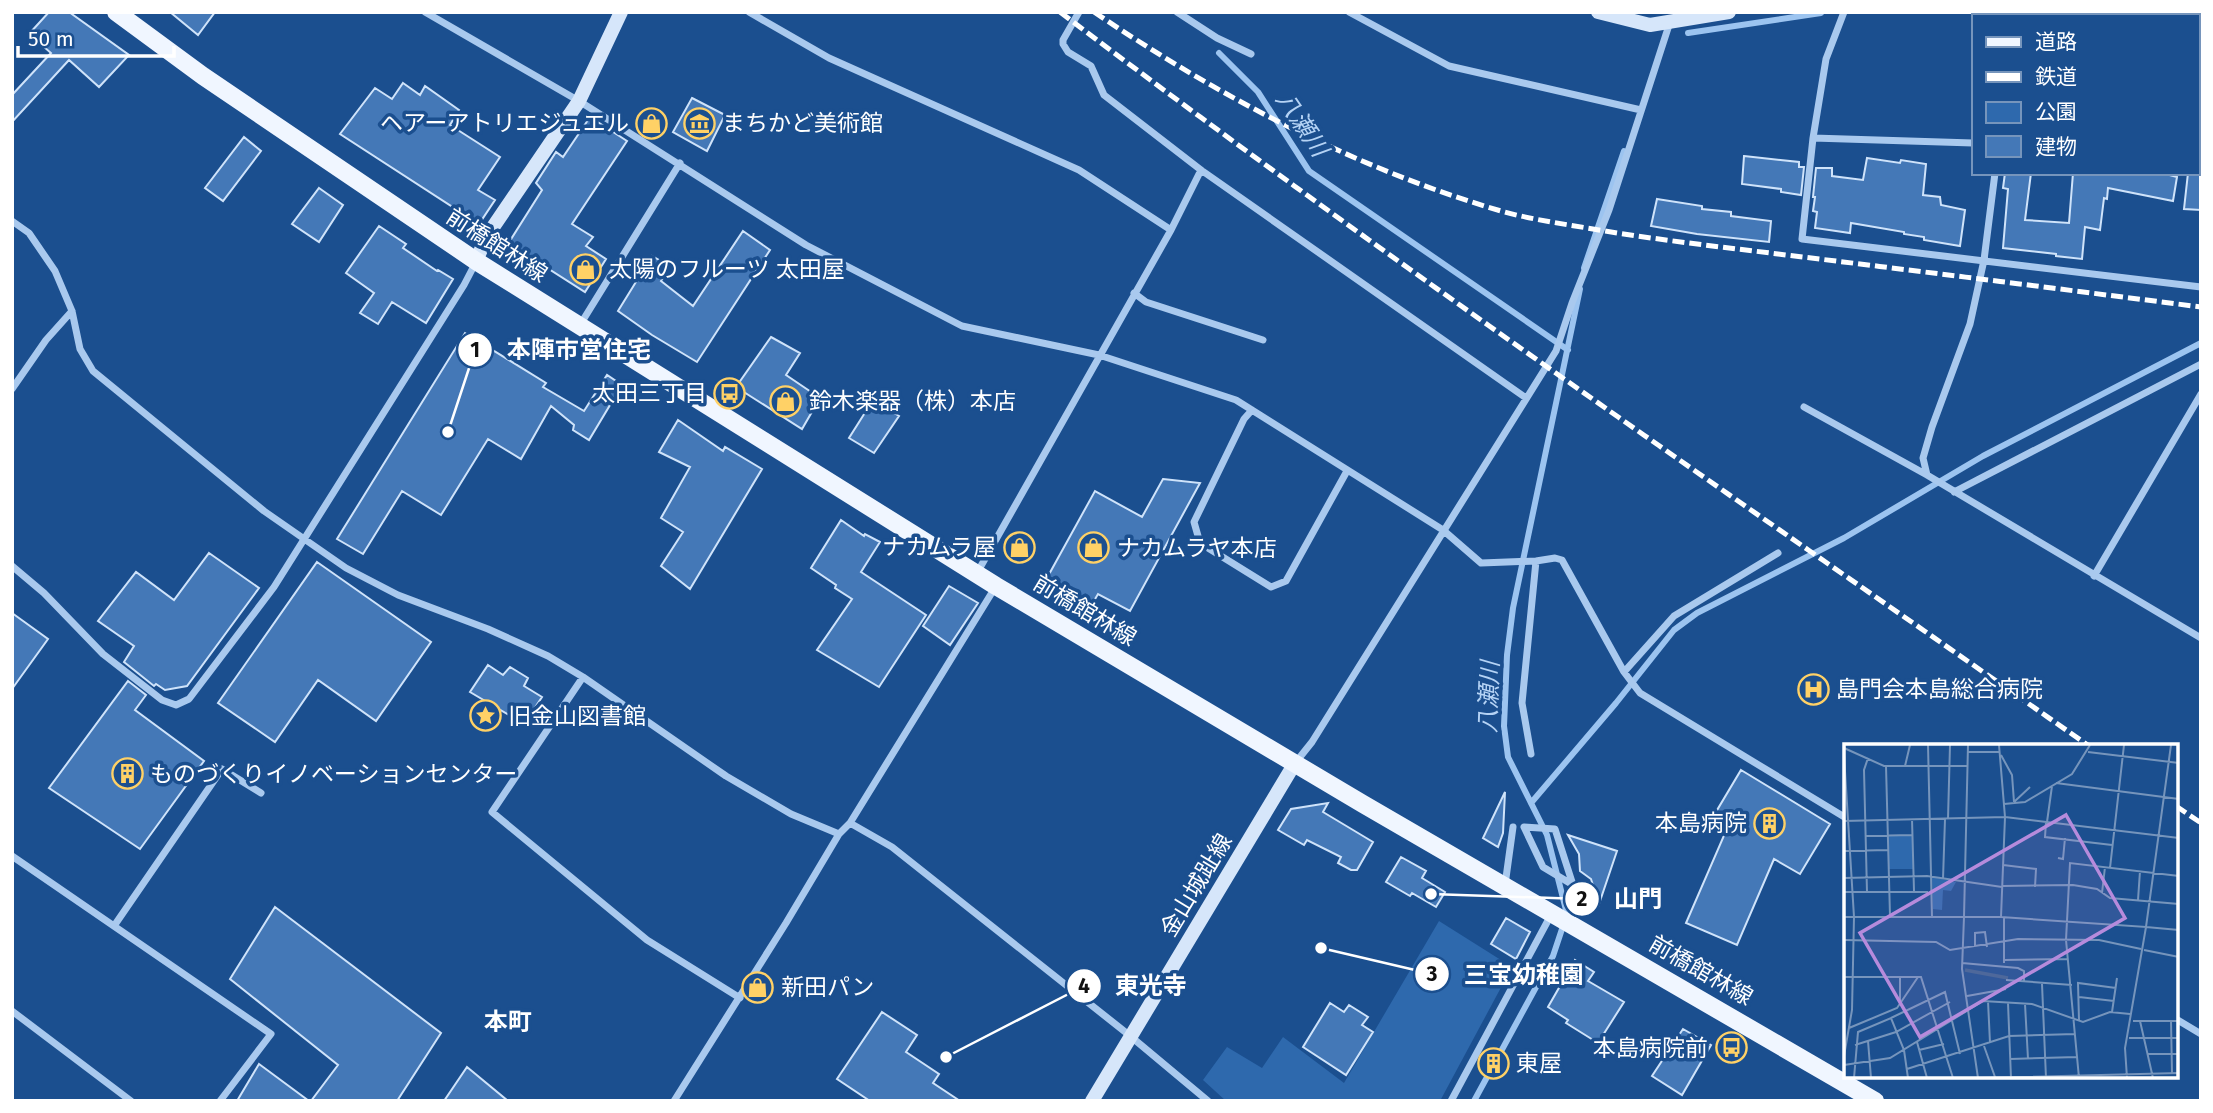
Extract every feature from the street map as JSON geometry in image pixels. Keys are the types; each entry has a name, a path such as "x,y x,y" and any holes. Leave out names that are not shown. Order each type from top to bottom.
{"main road":[{"name":"前橋館林線","path":"116,12 203,76 476,261 996,586 1875,1101"}],"street":[{"path":"425,12 680,163 806,246 962,326 1099,355 1236,400 1443,530 1481,563 1562,559 1624,672 1640,693 1844,817"},
{"path":"12,566 44,593 103,654 162,700 176,705 189,699 260,606 305,538 464,285 487,236 579,101 621,12"},
{"path":"749,12 829,58 1079,170 1171,230"},
{"path":"1079,12 1063,44 1068,52 1091,66 1104,95 1201,170 1526,398"},
{"path":"1177,12 1217,38 1251,54"},
{"path":"1349,12 1449,66 1641,110"},
{"path":"1598,12 1650,25 1672,17 1729,12"},
{"path":"1844,12 1826,59 1813,138 1802,239 2201,287"},
{"path":"1295,763 1312,742 1556,351 1609,209 1672,17"},
{"path":"1813,138 1972,143"},
{"path":"580,326 680,163"},
{"path":"977,574 1171,230 1201,170"},
{"path":"1928,476 1923,458 1970,324 1984,260 1995,175"},
{"path":"12,221 29,233 55,271 72,311 80,349 93,371 264,510 346,568 398,594 548,656 583,677 726,776 791,814 839,834"},
{"path":"1135,293 1146,302 1263,340"},
{"path":"12,389 46,340 72,311"},
{"path":"1953,491 2201,364"},
{"path":"2094,576 2201,394"},
{"path":"1804,407 1928,476 2201,638"},
{"path":"1252,410 1244,419 1194,522 1200,543 1211,550 1271,587 1286,580 1348,471"},
{"path":"1624,672 1674,616 1778,553"},
{"path":"1531,754 1522,703 1536,561"},
{"path":"674,1101 996,586"},
{"path":"583,677 492,812 648,940 740,998"},
{"name":"金山城趾線","path":"1092,1101 1295,763"},
{"path":"114,926 222,769 261,793"},
{"path":"850,823 892,847 1132,1037 1208,1101"},
{"path":"1505,885 1513,827"},
{"path":"1524,827 1555,829 1573,885 1543,867 1524,827"},
{"path":"12,856 271,1034 220,1101"},
{"path":"1451,1101 1560,917"},
{"path":"12,1012 131,1101"},
{"path":"2178,1020 2201,1034"}],"green space":[{"path":"1439,921 1512,967 1440,1101 1226,1101 1203,1080 1227,1047 1262,1068 1283,1037 1344,1083"}],"building":[{"path":"49,12 69,12 129,55 99,87 69,60 12,122 12,95 51,53 29,34"},
{"path":"170,12 215,12 198,35"},
{"path":"403,83 420,95 425,86 459,110 450,125 500,157 478,190 495,200 479,224 340,134 375,88 392,99"},
{"name":"まちかど美術館","path":"692,98 725,115 707,151 673,132"},
{"path":"590,117 627,141 572,224 593,237 586,246 606,259 585,292 508,244 542,190 536,183 556,152 563,157"},
{"path":"244,137 261,151 223,201 205,188"},
{"path":"1744,156 1799,162 1799,167 1804,167 1801,195 1781,192 1781,189 1742,184"},
{"path":"1867,158 1926,164 1923,195 1940,197 1941,205 1965,210 1960,246 1924,240 1924,237 1904,232 1851,223 1850,233 1815,228 1817,212 1813,211 1813,197 1816,168 1832,168 1832,176 1863,180"},
{"path":"2201,160 2201,210 2184,209 2188,175 2199,175"},
{"path":"2005,175 2031,175 2025,220 2069,223 2073,175 2177,177 2173,201 2108,188 2100,230 2085,227 2082,259 2003,248 2008,189 2003,188"},
{"path":"319,188 343,205 319,242 292,224"},
{"path":"1657,199 1731,212 1731,216 1771,221 1769,242 1651,226"},
{"path":"379,226 406,244 403,248 453,279 426,323 392,302 378,324 360,313 374,293 346,273"},
{"path":"743,231 770,250 697,362 618,311 652,256 670,266 661,281 693,306"},
{"path":"465,333 546,383 543,387 584,411 607,375 622,385 589,440 573,430 574,425 551,406 521,459 488,439 441,515 402,491 363,554 337,539"},
{"path":"771,337 800,353 786,375 820,398 802,429 736,387"},
{"path":"873,400 899,416 874,453 849,438"},
{"path":"678,420 723,451 725,447 762,469 690,589 661,566 683,532 661,518 690,467 659,452"},
{"path":"1163,479 1200,483 1130,611 1098,594 1091,606 1047,578 1095,491 1142,517"},
{"path":"841,520 864,536 865,534 880,542 861,572 926,615 879,687 817,650 852,599 811,568"},
{"path":"209,553 259,588 187,686 165,690 156,684 154,686 124,662 134,646 98,621 136,572 174,600"},
{"path":"317,562 431,642 376,721 318,680 275,742 218,703"},
{"path":"949,586 978,603 950,645 923,626"},
{"path":"12,613 48,639 12,689"},
{"path":"488,665 503,675 510,667 528,678 524,686 542,697 524,724 470,692"},
{"name":"ものづくりイノベーションセンター","path":"128,681 146,695 135,710 204,761 140,849 49,788"},
{"path":"1741,770 1830,824 1800,874 1774,859 1737,945 1686,923 1726,831 1710,822"},
{"path":"1505,792 1503,833 1498,847 1483,838"},
{"path":"1328,803 1323,812 1373,842 1357,870 1338,863 1341,857 1307,840 1304,845 1278,830 1291,809"},
{"path":"1568,835 1617,851 1599,904 1591,879 1580,871 1579,854"},
{"path":"1401,857 1426,871 1422,878 1445,892 1436,907 1386,882"},
{"path":"275,907 441,1033 397,1101 311,1101 338,1065 230,979"},
{"path":"1506,918 1530,932 1516,959 1491,944"},
{"path":"1575,960 1594,972 1588,981 1624,1002 1598,1043 1566,1023 1568,1020 1548,1007"},
{"path":"1330,1003 1344,1012 1349,1005 1368,1017 1362,1025 1373,1032 1346,1075 1303,1047"},
{"path":"882,1012 917,1035 906,1052 939,1074 933,1083 960,1101 870,1101 837,1079"},
{"path":"1683,1029 1711,1045 1682,1095 1652,1076"},
{"name":"東屋","path":"1489,1051 1504,1060 1496,1075 1481,1067"},
{"path":"259,1064 309,1101 237,1101"},
{"path":"467,1067 508,1101 444,1101"}],"waterway":[{"path":"1688,33 1821,13"},
{"name":"八瀬川","path":"1219,53 1258,92 1309,171 1568,350"},
{"name":"八瀬川","path":"1584,268 1624,151"},
{"name":"八瀬川","path":"1474,1101 1553,956 1567,914 1547,835 1508,757 1504,726 1507,655 1513,608 1580,289"},
{"path":"1531,803 1674,630 1697,613 1844,538 1983,456 2201,343"}],"railway":[{"path":"1060,12 1442,292 2086,744"},
{"path":"1094,12 1239,101 1341,152 1446,194 1512,214 1658,239 2201,307"},
{"path":"2178,807 2201,823"}],"place":[{"name":"ヘアーアトリエジュエル","path":"652,123"},
{"name":"まちかど美術館","path":"699,123"},
{"name":"太陽のフルーツ 太田屋","path":"586,269"},
{"name":"太田三丁目","path":"730,393"},
{"name":"鈴木楽器（株）本店","path":"786,401"},
{"name":"本陣市営住宅","path":"448,432"},
{"name":"ナカムラ屋","path":"1019,547"},
{"name":"ナカムラヤ本店","path":"1094,548"},
{"name":"島門会本島総合病院","path":"1813,689"},
{"name":"旧金山図書館","path":"485,716"},
{"name":"ものづくりイノベーションセンター","path":"127,774"},
{"name":"本島病院","path":"1770,823"},
{"name":"山門","path":"1431,894"},
{"name":"三宝幼稚園","path":"1321,948"},
{"name":"新田パン","path":"758,987"},
{"name":"本島病院前","path":"1731,1048"},
{"name":"東光寺","path":"946,1057"},
{"name":"東屋","path":"1493,1063"}],"district":[{"name":"本町","path":"508,1022"}]}
